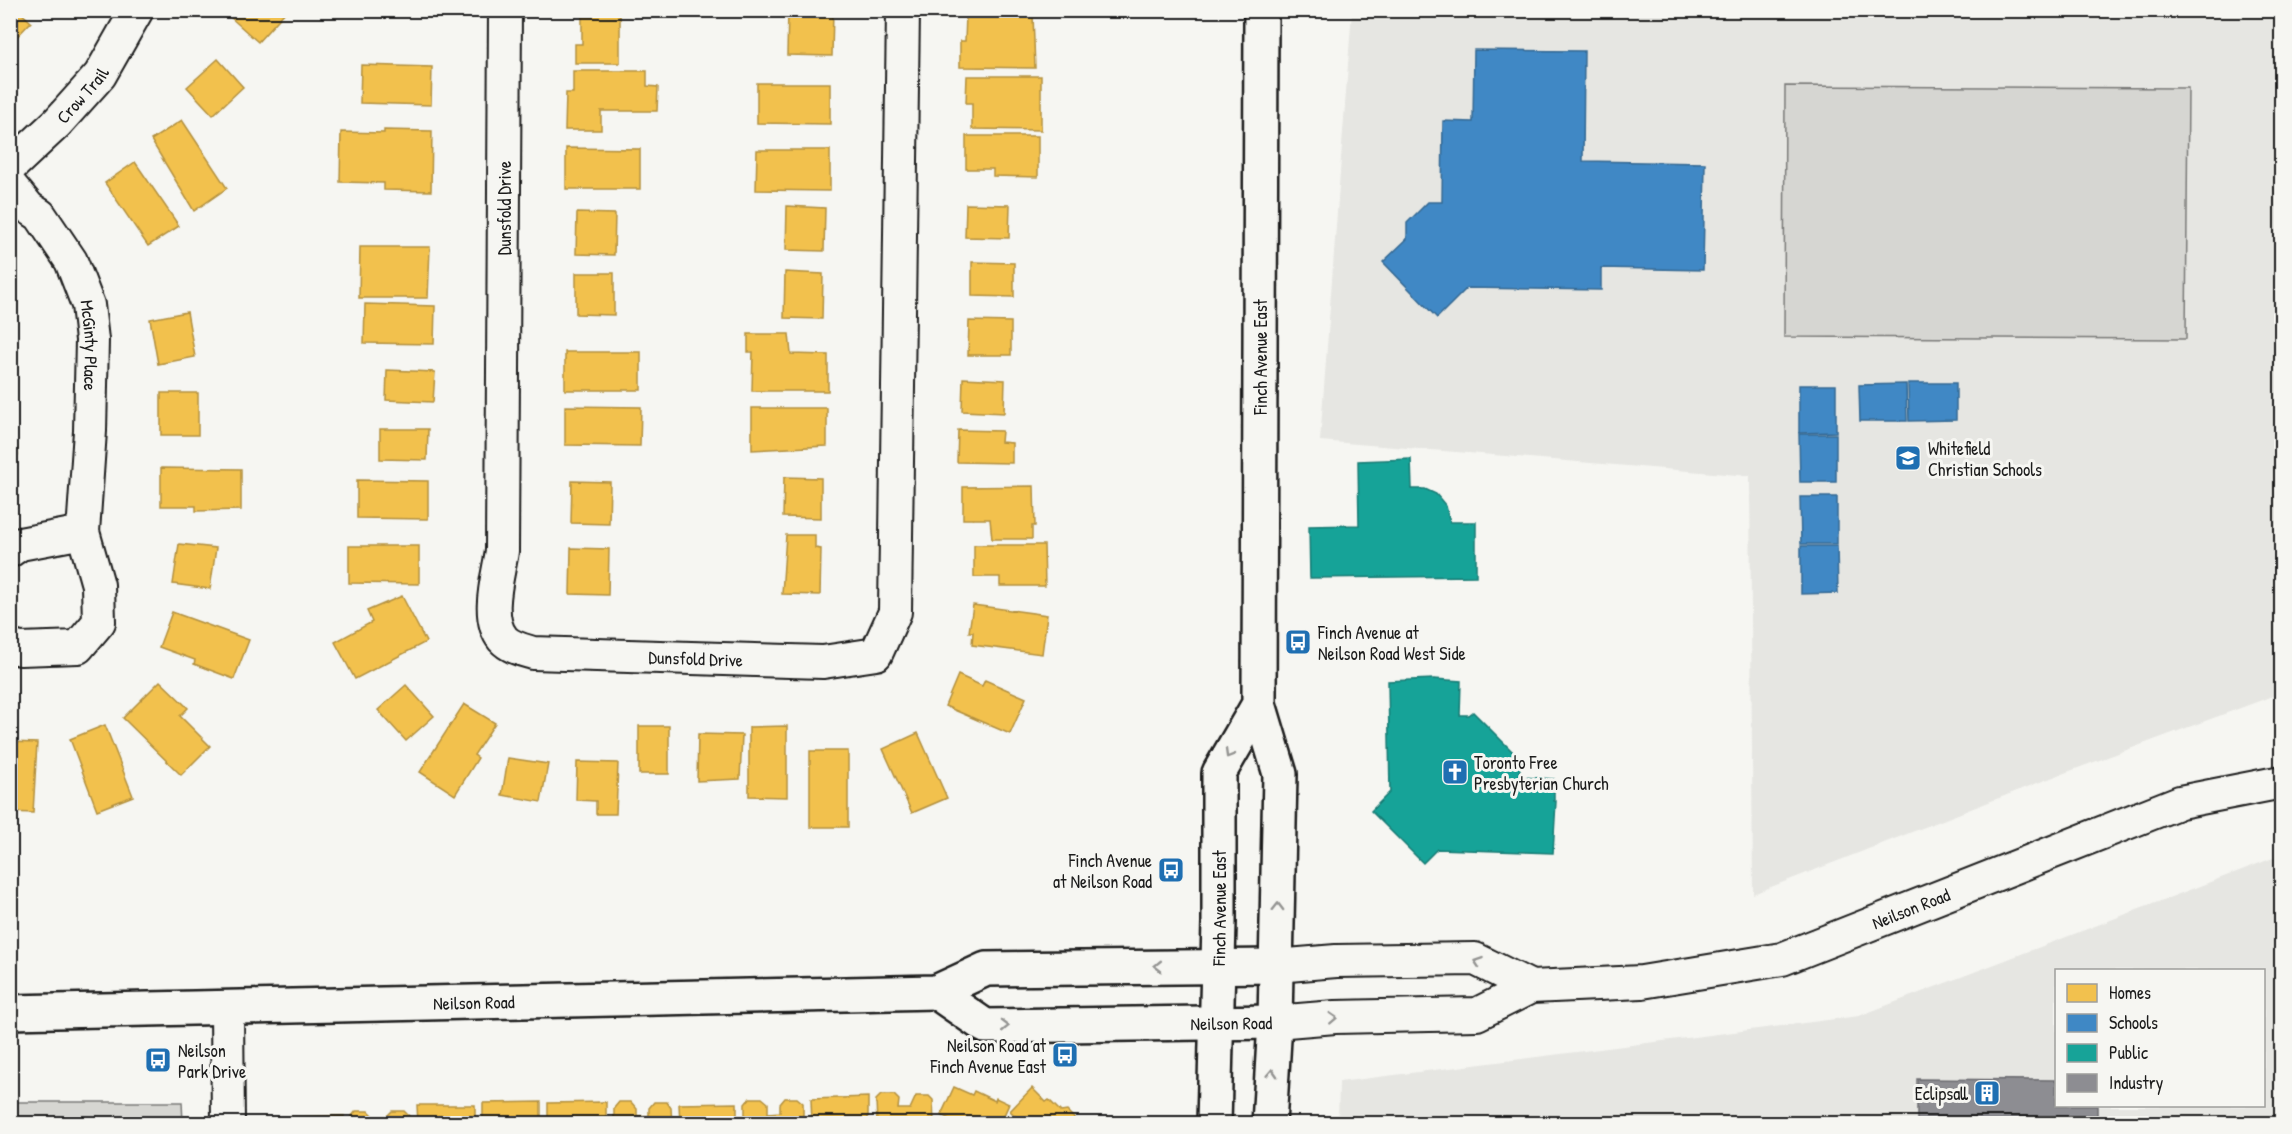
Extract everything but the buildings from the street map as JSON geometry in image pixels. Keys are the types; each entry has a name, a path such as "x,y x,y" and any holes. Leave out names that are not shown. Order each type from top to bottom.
{"main road":[{"name":"Finch Avenue East","path":"1261,10 1259,704 1280,774 1275,1022 1269,1124"},
{"name":"Finch Avenue East","path":"1214,1124 1216,966 1219,922 1219,773 1259,704"},
{"name":"Neilson Road","path":"10,1012 227,1010 936,992 986,969 1276,966"},
{"name":"Neilson Road","path":"936,992 985,1026 1166,1023 1215,1025 1275,1022"}],"street":[{"name":"Crow Trail","path":"10,167 50,130 100,75 137,10"},
{"name":"Dunsfold Drive","path":"505,10 502,551 494,604 496,627 504,640 533,653 823,662 876,654 895,612 903,10"},
{"name":"McGinty Place","path":"10,185 29,208 40,215 70,261 88,304 92,340 90,431 83,532 98,585 99,622 78,647 20,649 10,646"},
{"path":"10,551 20,544 83,532"},
{"name":"Neilson Road","path":"1275,1022 1335,1017 1477,1014 1531,987 1642,982 1782,959 2180,802 2282,782"},
{"name":"Neilson Road","path":"1276,966 1336,961 1475,959 1531,987"},
{"path":"227,1010 228,1124"}],"shaded area":[{"name":"Whitefield Christian Schools","path":"1352,11 2281,11 2281,693 2040,782 1753,894 1750,476 1320,441"},
{"path":"1785,86 2188,88 2186,339 1784,337"},
{"path":"2281,855 2281,1123 1338,1124 1339,1082 1859,1016"},
{"path":"10,1102 182,1102 183,1123 11,1123"}],"place":[{"name":"Whitefield Christian Schools","path":"1908,458"},
{"name":"Finch Avenue at Neilson Road West Side","path":"1298,642"},
{"name":"Toronto Free Presbyterian Church","path":"1455,772"},
{"name":"Finch Avenue at Neilson Road","path":"1171,870"},
{"name":"Neilson Road at Finch Avenue East","path":"1065,1055"},
{"name":"Neilson Park Drive","path":"158,1060"},
{"name":"Eclipsall","path":"1987,1093"}]}
